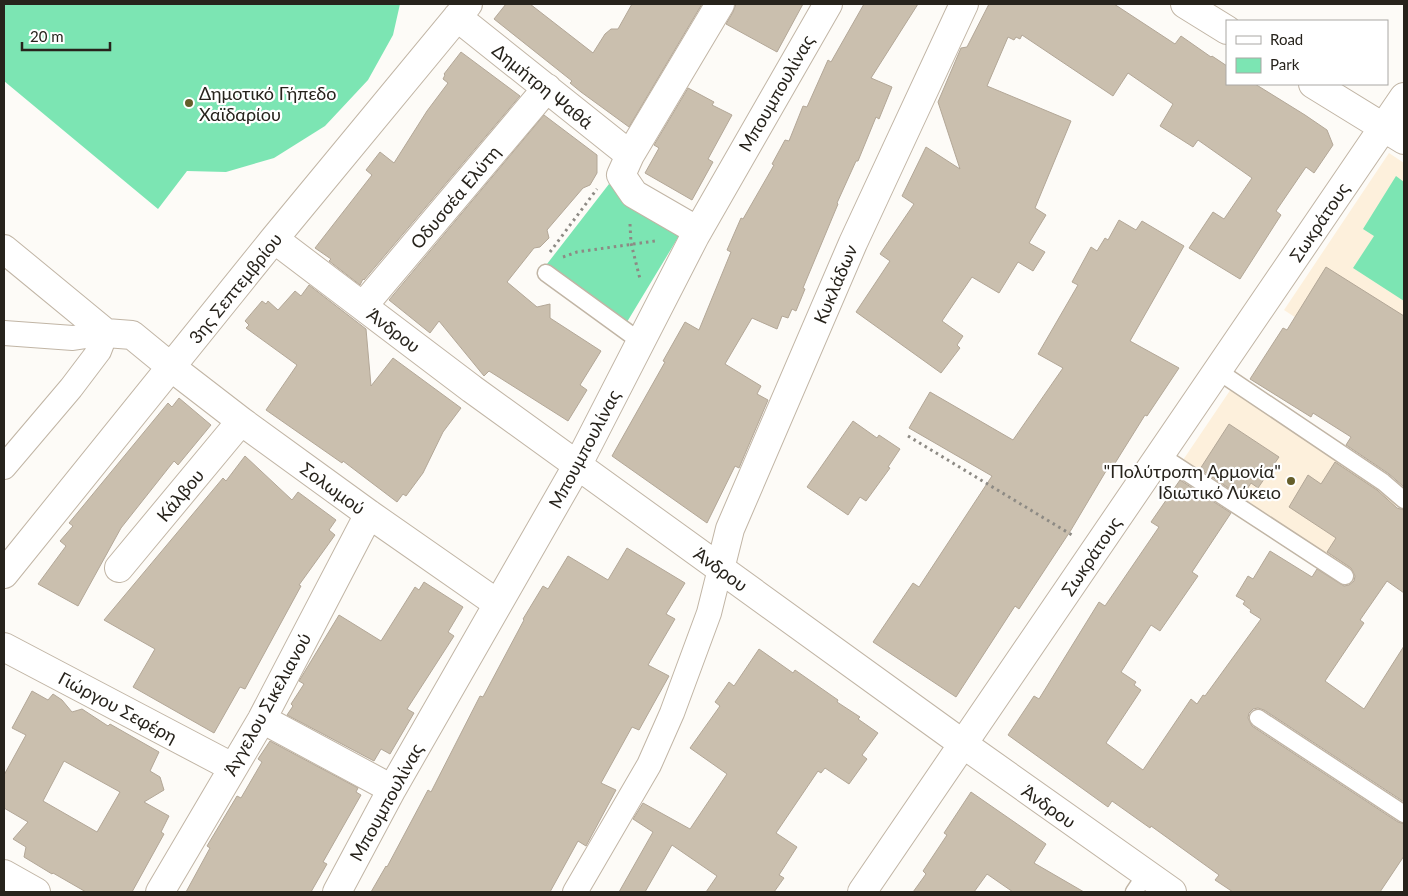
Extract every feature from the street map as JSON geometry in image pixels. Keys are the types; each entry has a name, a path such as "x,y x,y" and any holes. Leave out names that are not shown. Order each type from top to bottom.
{"street":[{"path":"626,172 720,4"},
{"name":"Μπουμπουλίνας","path":"337,892 392,789 577,466 696,233 828,4"},
{"name":"Κυκλάδων","path":"720,569 730,529 838,278 964,4"},
{"path":"1185,4 1226,29"},
{"name":"Δημήτρη Ψαθά","path":"462,10 547,88 626,172 634,194 696,233"},
{"name":"3ης Σεπτεμβρίου","path":"4,574 274,239 462,10"},
{"path":"1315,85 1394,134"},
{"name":"Οδυσσέα Ελύτη","path":"363,306 547,88"},
{"name":"Σωκράτους","path":"862,892 1218,371 1394,134 1404,97"},
{"name":"Άνδρου","path":"274,239 472,389 962,744 1140,883 1172,892"},
{"path":"4,249 106,333"},
{"path":"4,333 72,338 106,333"},
{"path":"4,467 71,388 99,351 106,333"},
{"name":"Σολωμού","path":"106,333 132,335 241,421 369,514 498,604"},
{"name":"Κάλβου","path":"119,568 241,421"},
{"name":"Άγγελου Σικελιανού","path":"160,892 262,719 369,514"},
{"path":"575,892 649,765 672,714 710,613 720,569"},
{"name":"Γιώργου Σεφέρη","path":"4,647 232,767"},
{"path":"262,719 392,789"},
{"path":"4,874 36,892"}],"lane":[{"path":"545,268 645,333"},
{"path":"1218,371 1383,482 1404,500"},
{"path":"1160,455 1345,576"},
{"path":"1258,718 1404,814"}],"path":[{"path":"545,268 550,252 604,179 626,172 631,243 645,333"},
{"path":"545,268 578,252 696,233"},
{"path":"908,436 1096,550"}],"shaded area":[{"path":"1389,153 1404,163 1404,389 1284,310"},
{"name":"\"Πολύτροπη Αρμονία\" Ιδιωτικό Λύκειο","path":"1231,389 1399,502 1354,572 1183,460"}],"green space":[{"name":"Δημοτικό Γήπεδο Χαϊδαρίου","path":"4,4 400,4 393,35 368,80 325,126 274,158 226,172 187,171 158,209 4,81"},
{"path":"1396,176 1404,182 1404,301 1353,268 1374,236 1363,229"},
{"path":"609,184 682,231 627,322 547,264"}],"building":[{"path":"506,4 530,4 593,53 605,34 611,29 618,29 632,4 702,4 629,127 581,92 570,83 572,81 494,19"},
{"path":"736,4 803,4 777,52 726,24"},
{"path":"864,4 918,4 871,78 892,87 879,119 876,117 858,161 856,161 837,203 803,288 805,289 796,311 792,309 788,318 782,316 777,329 752,318 725,364 761,386 757,394 768,400 739,468 735,466 707,523 612,456 665,362 663,361 685,322 699,330 731,252 727,250 741,218 743,219 774,165 772,164 785,140 789,141 803,106 807,107 828,60 831,62"},
{"path":"989,4 1114,4 1175,44 1181,36 1226,65 1226,85 1257,85 1305,115 1327,130 1333,145 1314,173 1306,167 1276,211 1281,215 1240,279 1189,248 1213,212 1224,219 1252,178 1198,140 1193,147 1160,126 1173,104 1128,73 1113,96 1022,35 1020,39 1016,37 1014,40 1008,37 987,86 1071,121 1035,208 1046,215 1029,243 1045,252 1033,271 1018,262 999,293 972,277 942,321 963,336 957,345 960,348 941,373 856,312 890,261 880,254 914,204 902,196 926,147 960,169 938,102 961,48 967,47"},
{"path":"461,52 520,96 363,279 360,285 329,261 331,259 315,248 372,175 366,170 380,152 394,163 427,111 448,83 443,79 444,74"},
{"path":"688,88 714,102 712,105 732,115 708,159 713,162 692,200 645,173 659,148 654,145"},
{"path":"544,115 597,155 597,173 590,185 583,188 547,230 549,238 540,247 534,248 507,282 537,307 550,304 550,318 601,351 580,385 587,390 568,421 489,371 484,376 439,321 430,333 389,300"},
{"path":"1119,220 1136,230 1142,221 1184,246 1130,341 1179,368 1147,416 1145,415 1112,468 1109,466 1071,530 1019,609 1015,606 956,697 873,642 913,583 919,587 992,476 909,428 930,392 1013,440 1063,368 1038,354 1078,285 1072,282 1091,247 1097,251 1105,238 1108,240"},
{"path":"1326,267 1404,316 1404,487 1389,474 1346,445 1351,437 1313,413 1311,417 1250,379 1283,328 1287,330"},
{"path":"309,285 366,329 371,386 393,358 461,408 443,432 423,473 406,496 403,494 397,502 343,461 342,463 266,410 297,365 246,328 249,325 245,321 262,301 266,304 268,301 278,310 295,291 301,296"},
{"path":"179,398 211,425 178,465 174,461 121,528 78,606 38,584 66,546 60,541 73,526 69,523 168,403 172,407"},
{"path":"853,421 877,438 879,435 900,449 888,467 890,468 866,501 860,497 848,515 807,487"},
{"path":"1229,424 1279,457 1258,488 1251,483 1242,497 1200,469"},
{"path":"245,456 292,500 298,492 336,520 329,530 335,535 299,585 301,586 245,689 240,687 214,733 133,687 155,649 104,620 223,478 226,481"},
{"path":"1335,462 1377,490 1397,508 1404,510 1404,593 1387,581 1360,620 1364,623 1325,681 1364,709 1404,646 1404,802 1264,710 1253,709 1249,713 1248,718 1252,726 1398,822 1404,824 1404,856 1380,892 1233,892 1215,880 1219,875 1151,826 1150,828 1112,801 1108,807 1008,735 1034,696 1039,699 1099,602 1105,606 1159,527 1151,522 1180,480 1231,513 1192,572 1198,576 1160,631 1151,625 1121,672 1136,682 1134,685 1141,690 1106,743 1143,770 1191,699 1197,704 1203,695 1205,696 1261,619 1250,612 1251,610 1243,604 1245,601 1236,596 1248,576 1253,579 1270,551 1312,577 1317,569 1344,586 1354,581 1355,576 1351,568 1327,552 1336,538 1289,507 1308,475 1321,484"},
{"path":"627,548 685,583 666,614 675,619 648,665 669,676 639,730 632,727 601,783 616,790 586,846 578,841 550,892 371,892 387,867 428,790 431,792 480,696 483,697 523,619 543,586 548,589 568,556 608,580"},
{"path":"424,582 463,607 448,632 454,636 407,709 414,713 390,754 381,749 374,761 287,715 293,706 291,704 304,684 299,681 339,615 381,641 415,587 419,590"},
{"path":"759,649 793,673 795,670 838,700 837,702 860,717 858,719 878,733 862,755 867,759 849,784 825,768 821,773 818,771 776,833 797,847 779,875 784,878 774,892 706,892 717,876 672,845 645,892 619,892 653,832 633,819 643,803 690,829 727,774 690,748 720,706 715,702 729,682 734,686"},
{"path":"32,691 48,700 53,694 62,700 72,712 82,709 108,726 110,724 159,752 150,771 160,777 164,790 144,802 169,816 161,832 164,834 132,892 86,892 24,857 26,847 13,839 28,822 4,808 4,775 26,735 12,728","holes":["64,761 120,792 97,832 43,801"]},
{"path":"270,741 358,788 356,792 361,795 323,862 327,864 311,892 186,892 210,848 207,846 237,796 241,798 262,762 258,759"},
{"path":"971,792 1046,844 1034,863 1084,892 1013,892 987,874 974,892 913,892 926,874 923,871 947,835 944,833"}],"place":[{"name":"Δημοτικό Γήπεδο Χαϊδαρίου","path":"189,103"},
{"name":"\"Πολύτροπη Αρμονία\" Ιδιωτικό Λύκειο","path":"1291,481"}]}
